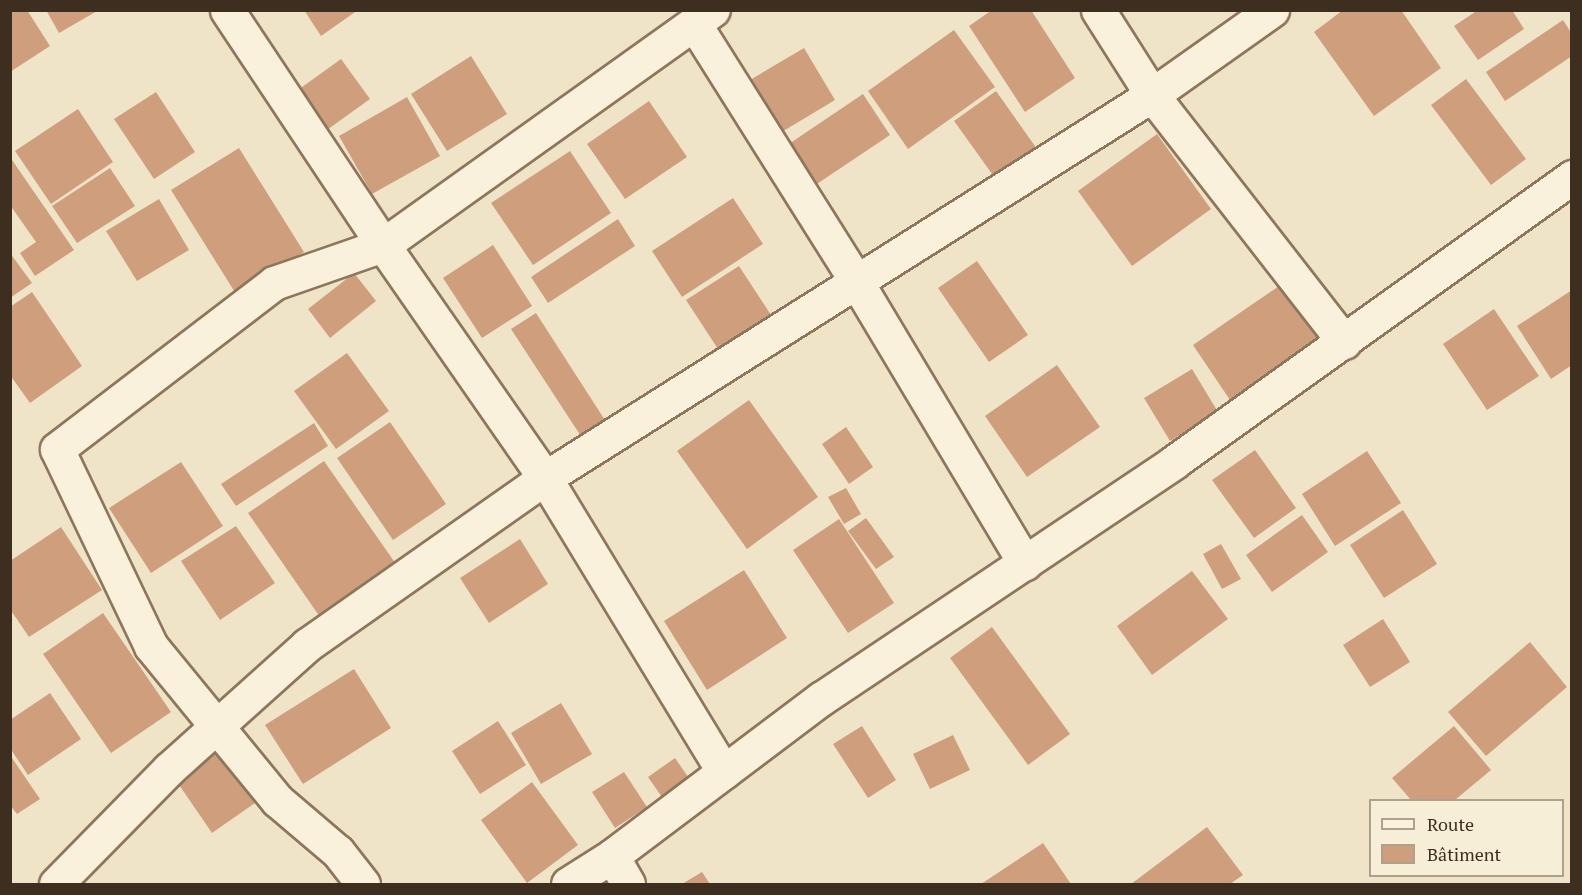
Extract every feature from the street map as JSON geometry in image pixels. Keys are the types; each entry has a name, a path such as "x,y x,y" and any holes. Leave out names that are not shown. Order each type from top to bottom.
{"street":[{"path":"227,10 383,245 545,478 724,772"},
{"path":"1098,10 1152,95 1344,342"},
{"path":"56,885 169,769 307,645 545,478 1152,95 1272,10"},
{"path":"363,885 338,852 277,800 218,725 151,646 57,449 274,283 383,245 704,18 856,280 1025,563"},
{"path":"568,885 612,856 822,698 1025,563 1344,342 1572,177"},
{"path":"612,856 628,885"}],"building":[{"path":"10,10 27,10 50,46 10,72"},
{"path":"46,10 99,10 59,33"},
{"path":"304,10 358,10 321,36"},
{"path":"992,10 1031,10 1075,78 1025,112 969,26"},
{"path":"1343,10 1401,10 1441,68 1374,116 1314,32"},
{"path":"1478,10 1512,10 1524,29 1478,60 1454,26"},
{"path":"1563,20 1572,34 1572,56 1505,101 1486,72"},
{"path":"954,30 995,87 908,149 868,91"},
{"path":"804,48 835,100 765,142 733,90"},
{"path":"471,56 507,114 447,151 411,94"},
{"path":"341,59 370,99 313,140 284,100"},
{"path":"1466,79 1526,159 1491,185 1431,105"},
{"path":"996,91 1037,149 995,178 954,121"},
{"path":"156,92 195,152 154,179 114,119"},
{"path":"863,94 890,135 796,198 768,158"},
{"path":"407,97 440,156 372,194 339,136"},
{"path":"649,101 687,157 625,199 587,144"},
{"path":"78,109 113,162 51,204 15,151"},
{"path":"1157,134 1211,209 1132,266 1078,191"},
{"path":"239,148 304,252 236,294 171,190"},
{"path":"570,151 611,213 533,265 491,203"},
{"path":"10,157 74,250 35,276 20,253 36,242 10,205"},
{"path":"110,168 135,206 77,243 52,206"},
{"path":"733,198 763,244 682,297 652,251"},
{"path":"159,199 189,250 137,281 106,231"},
{"path":"618,219 635,246 548,303 531,277"},
{"path":"493,245 532,306 482,338 443,278"},
{"path":"10,253 32,283 10,298"},
{"path":"977,261 1028,335 989,362 938,288"},
{"path":"739,266 771,315 718,349 686,300"},
{"path":"354,273 376,301 330,338 308,309"},
{"path":"1282,284 1319,339 1230,400 1193,345"},
{"path":"1572,290 1572,365 1551,379 1517,326"},
{"path":"32,292 82,366 30,403 10,375 10,307"},
{"path":"1494,309 1539,376 1487,410 1443,344"},
{"path":"536,313 612,431 588,447 511,329"},
{"path":"347,353 389,411 336,449 294,391"},
{"path":"1057,365 1100,427 1027,477 985,416"},
{"path":"1192,369 1218,412 1170,441 1144,398"},
{"path":"749,400 818,497 747,549 677,451"},
{"path":"390,422 446,504 393,540 337,458"},
{"path":"314,423 328,446 236,506 221,484"},
{"path":"846,427 873,467 849,484 822,444"},
{"path":"1255,450 1296,508 1254,538 1212,480"},
{"path":"1367,451 1401,503 1335,546 1302,494"},
{"path":"324,461 398,567 322,620 248,513"},
{"path":"181,462 223,526 151,573 109,508"},
{"path":"846,488 861,514 844,524 828,497"},
{"path":"1403,510 1437,564 1384,598 1350,545"},
{"path":"1302,515 1328,552 1272,592 1246,555"},
{"path":"866,518 894,557 876,569 848,531"},
{"path":"839,519 894,603 848,633 793,550"},
{"path":"236,526 275,583 220,620 181,561"},
{"path":"61,527 102,590 29,637 10,609 10,561"},
{"path":"520,539 548,584 489,623 460,578"},
{"path":"1221,544 1241,579 1222,589 1203,554"},
{"path":"744,570 787,638 707,690 664,621"},
{"path":"1192,571 1228,619 1152,675 1117,626"},
{"path":"103,613 171,712 111,753 43,654"},
{"path":"1383,619 1410,662 1370,687 1343,645"},
{"path":"992,627 1070,734 1028,765 950,658"},
{"path":"1530,642 1567,687 1486,756 1448,712"},
{"path":"354,669 391,728 303,784 265,725"},
{"path":"50,693 81,739 28,775 10,748 10,720"},
{"path":"561,703 592,754 541,784 511,733"},
{"path":"498,721 526,765 480,794 452,751"},
{"path":"862,726 896,780 868,798 833,744"},
{"path":"1454,726 1491,770 1456,799 1410,799 1392,778"},
{"path":"953,735 970,770 930,789 913,754"},
{"path":"216,747 255,803 212,833 173,776"},
{"path":"10,755 40,799 17,814 10,805"},
{"path":"675,758 693,784 666,803 648,777"},
{"path":"624,772 647,807 615,828 592,792"},
{"path":"532,782 578,845 527,883 481,820"},
{"path":"1207,827 1243,875 1230,884 1131,884"},
{"path":"1043,843 1071,884 981,884"},
{"path":"702,872 710,884 682,884"}]}
